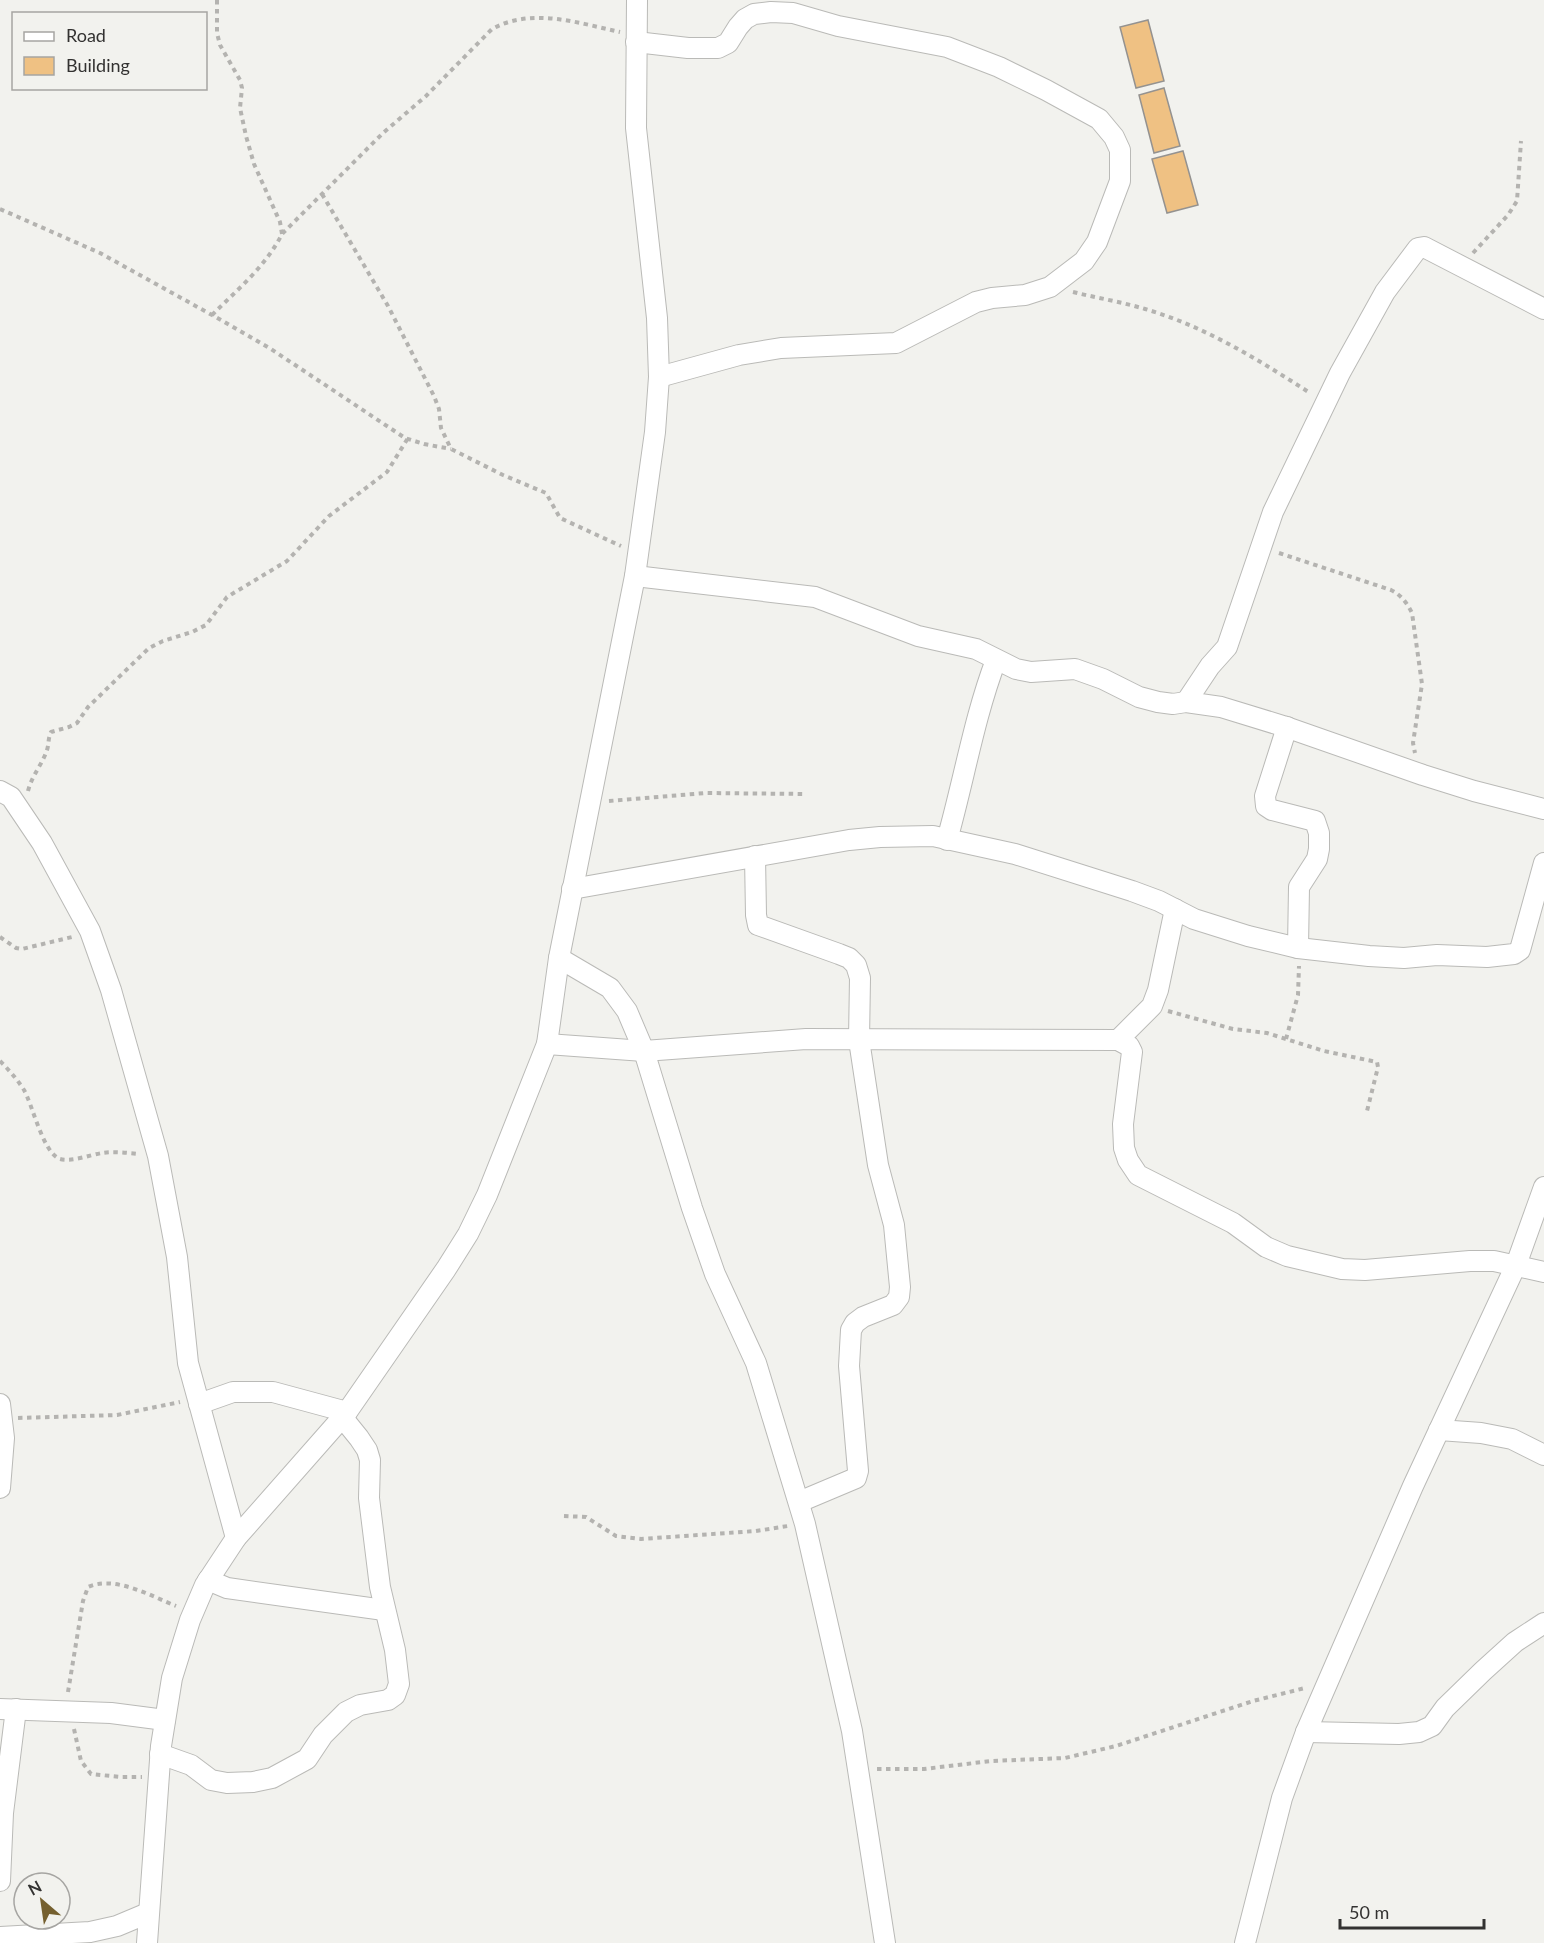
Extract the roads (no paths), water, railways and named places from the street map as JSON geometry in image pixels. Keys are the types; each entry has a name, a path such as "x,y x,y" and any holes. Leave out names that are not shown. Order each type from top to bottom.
{"street":[{"path":"147,1943 160,1754 172,1678 193,1613 208,1580 236,1538 344,1415 468,1234 508,1147 547,1044 559,958 639,554 655,432 659,377 657,318 636,128 637,0"},
{"path":"636,38 688,48 718,48 729,44 738,27 754,14 800,7 838,26 947,47 966,53 1046,90 1099,119 1114,137 1120,150 1120,181 1097,242 1084,261 1050,287 1025,295 976,302 953,312 907,339 896,342 781,348 739,355 659,377"},
{"path":"1186,702 1210,666 1227,647 1273,512 1340,373 1385,292 1418,248 1424,247 1544,309"},
{"path":"635,576 815,597 918,636 976,649 1016,669 1031,672 1075,669 1139,697 1173,704 1186,702 1221,707 1287,727 1423,775 1544,809"},
{"path":"947,840 980,708 996,660"},
{"path":"1287,727 1265,796 1266,806 1272,810 1315,821 1319,833 1317,859 1299,886 1298,948"},
{"path":"0,791 11,797 42,843 90,932 111,990 158,1156 177,1257 186,1347 236,1538"},
{"path":"572,889 849,840 933,836 1015,854 1132,891 1194,918 1248,936 1298,948 1390,957 1437,955 1487,957 1514,954 1520,950 1544,863"},
{"path":"755,856 758,925 849,958 856,965 860,978 859,1040 878,1165 894,1225 900,1287 899,1297 893,1305 863,1317 855,1323 851,1330 849,1366 858,1471 856,1478 799,1502"},
{"path":"1118,1040 1152,1005 1158,990 1175,909"},
{"path":"559,958 610,988 627,1011 644,1051 692,1208 715,1274 756,1363 805,1524 852,1731 885,1943"},
{"path":"547,1044 644,1051 806,1039 1118,1040 1129,1046 1132,1052 1123,1124 1124,1148 1128,1160 1138,1175 1233,1223 1266,1247 1287,1256 1342,1269 1365,1270 1494,1261 1544,1272"},
{"path":"1245,1943 1282,1798 1306,1732 1326,1682 1439,1430 1516,1265 1544,1187"},
{"path":"160,1754 192,1765 211,1780 226,1783 253,1782 272,1778 307,1759 323,1735 346,1712 360,1705 388,1700 395,1695 399,1684 396,1650 384,1610 369,1498 367,1450 344,1415 295,1396 273,1392 233,1392 199,1401"},
{"path":"0,1488 4,1438 1,1411"},
{"path":"1439,1430 1481,1433 1512,1439 1544,1455"},
{"path":"208,1580 227,1588 384,1610"},
{"path":"1306,1732 1399,1734 1419,1732 1432,1726 1445,1708 1515,1642 1544,1623"},
{"path":"0,1881 8,1709 111,1713 165,1720"},
{"path":"0,1937 90,1932 117,1926 148,1913"}]}
